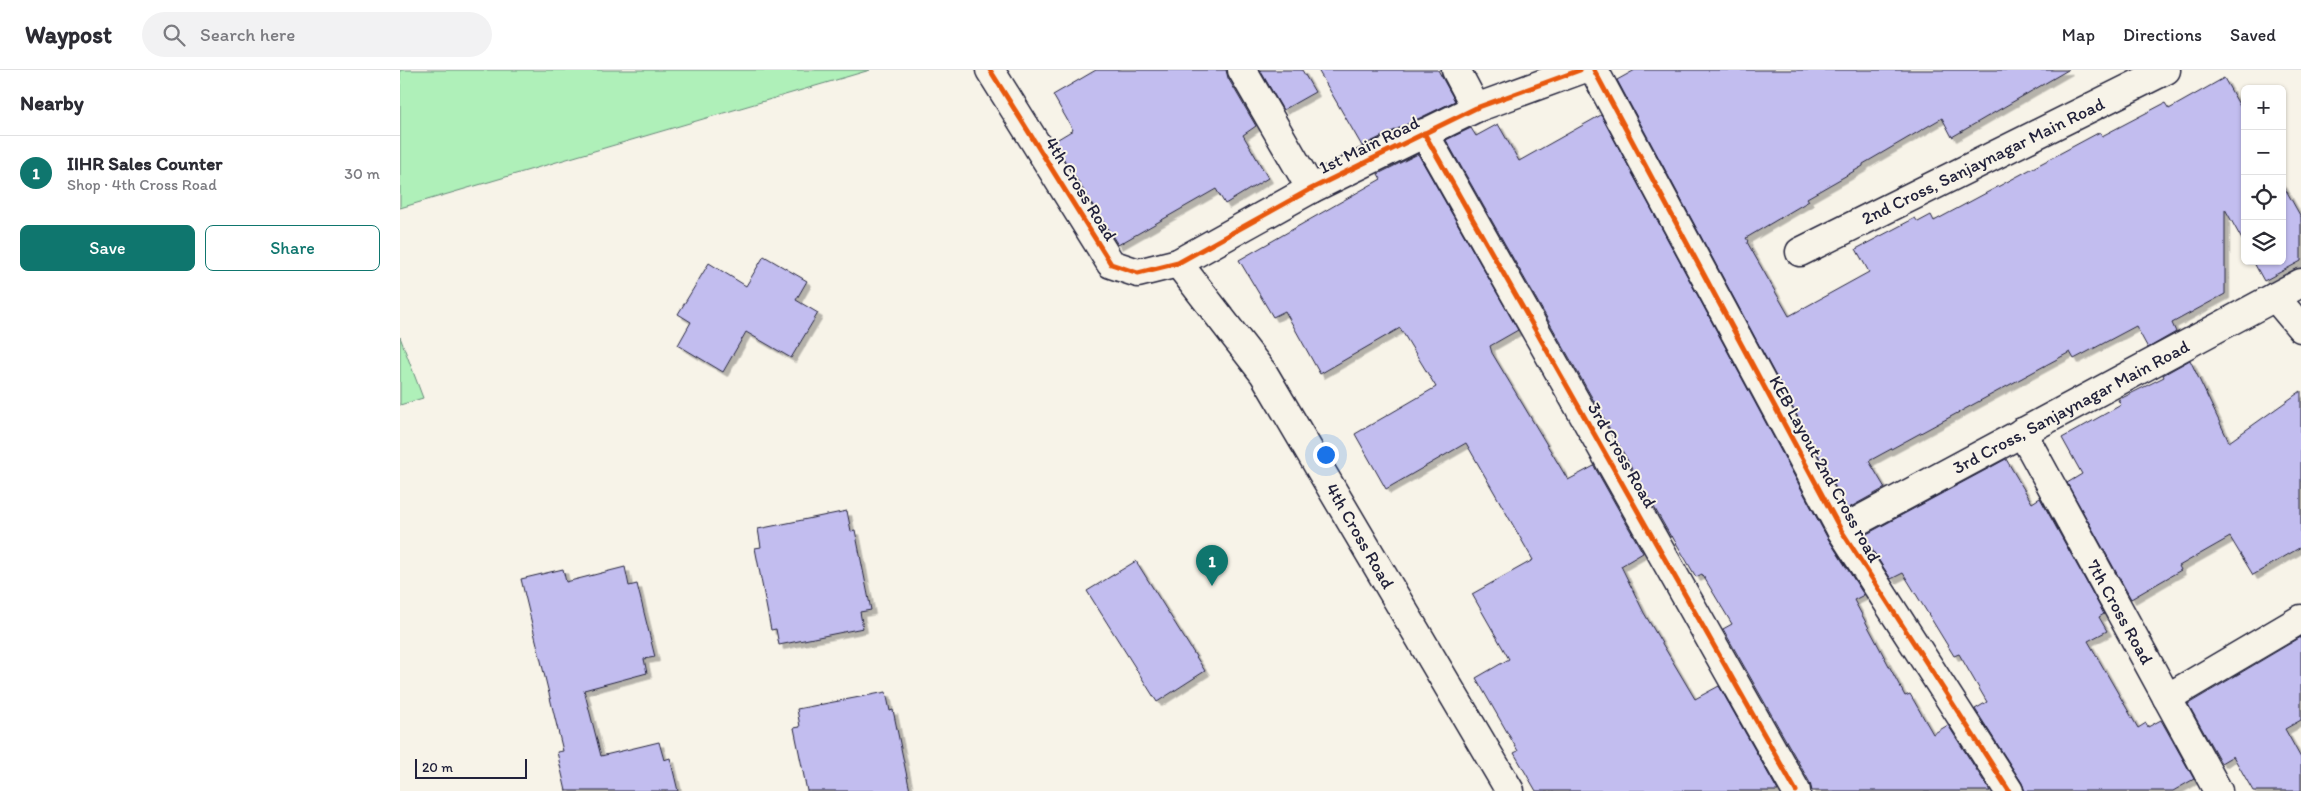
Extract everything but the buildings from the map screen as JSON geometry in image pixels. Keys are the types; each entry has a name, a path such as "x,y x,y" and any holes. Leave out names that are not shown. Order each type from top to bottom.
{"street":[{"name":"4th Cross Road","path":"990,70 1111,264 1138,273 1178,263 1264,374 1510,791"},
{"path":"1242,70 1311,189"},
{"path":"1456,70 1476,108"},
{"name":"1st Main Road","path":"1178,263 1311,189 1476,108 1580,70"},
{"name":"KEB Layout 2nd Cross road","path":"1594,70 1840,530 2008,791"},
{"name":"2nd Cross, Sanjaynagar Main Road","path":"1800,252 2166,70"},
{"name":"3rd Cross Road","path":"1424,133 1796,791"},
{"name":"3rd Cross, Sanjaynagar Main Road","path":"1840,530 2301,284"},
{"path":"2275,297 2301,328"},
{"name":"7th Cross Road","path":"2022,432 2218,791"},
{"path":"2167,698 2301,619"}],"green space":[{"path":"400,70 870,70 400,208"},
{"path":"400,337 423,398 400,405"}],"cycle path":[{"path":"990,70 1111,264 1138,273 1178,263 1311,189 1476,108 1580,70"},
{"path":"1594,70 1841,530 2009,791"},
{"path":"1424,133 1796,791"}],"place":[{"name":"IIHR Sales Counter","path":"1212,586"}]}
